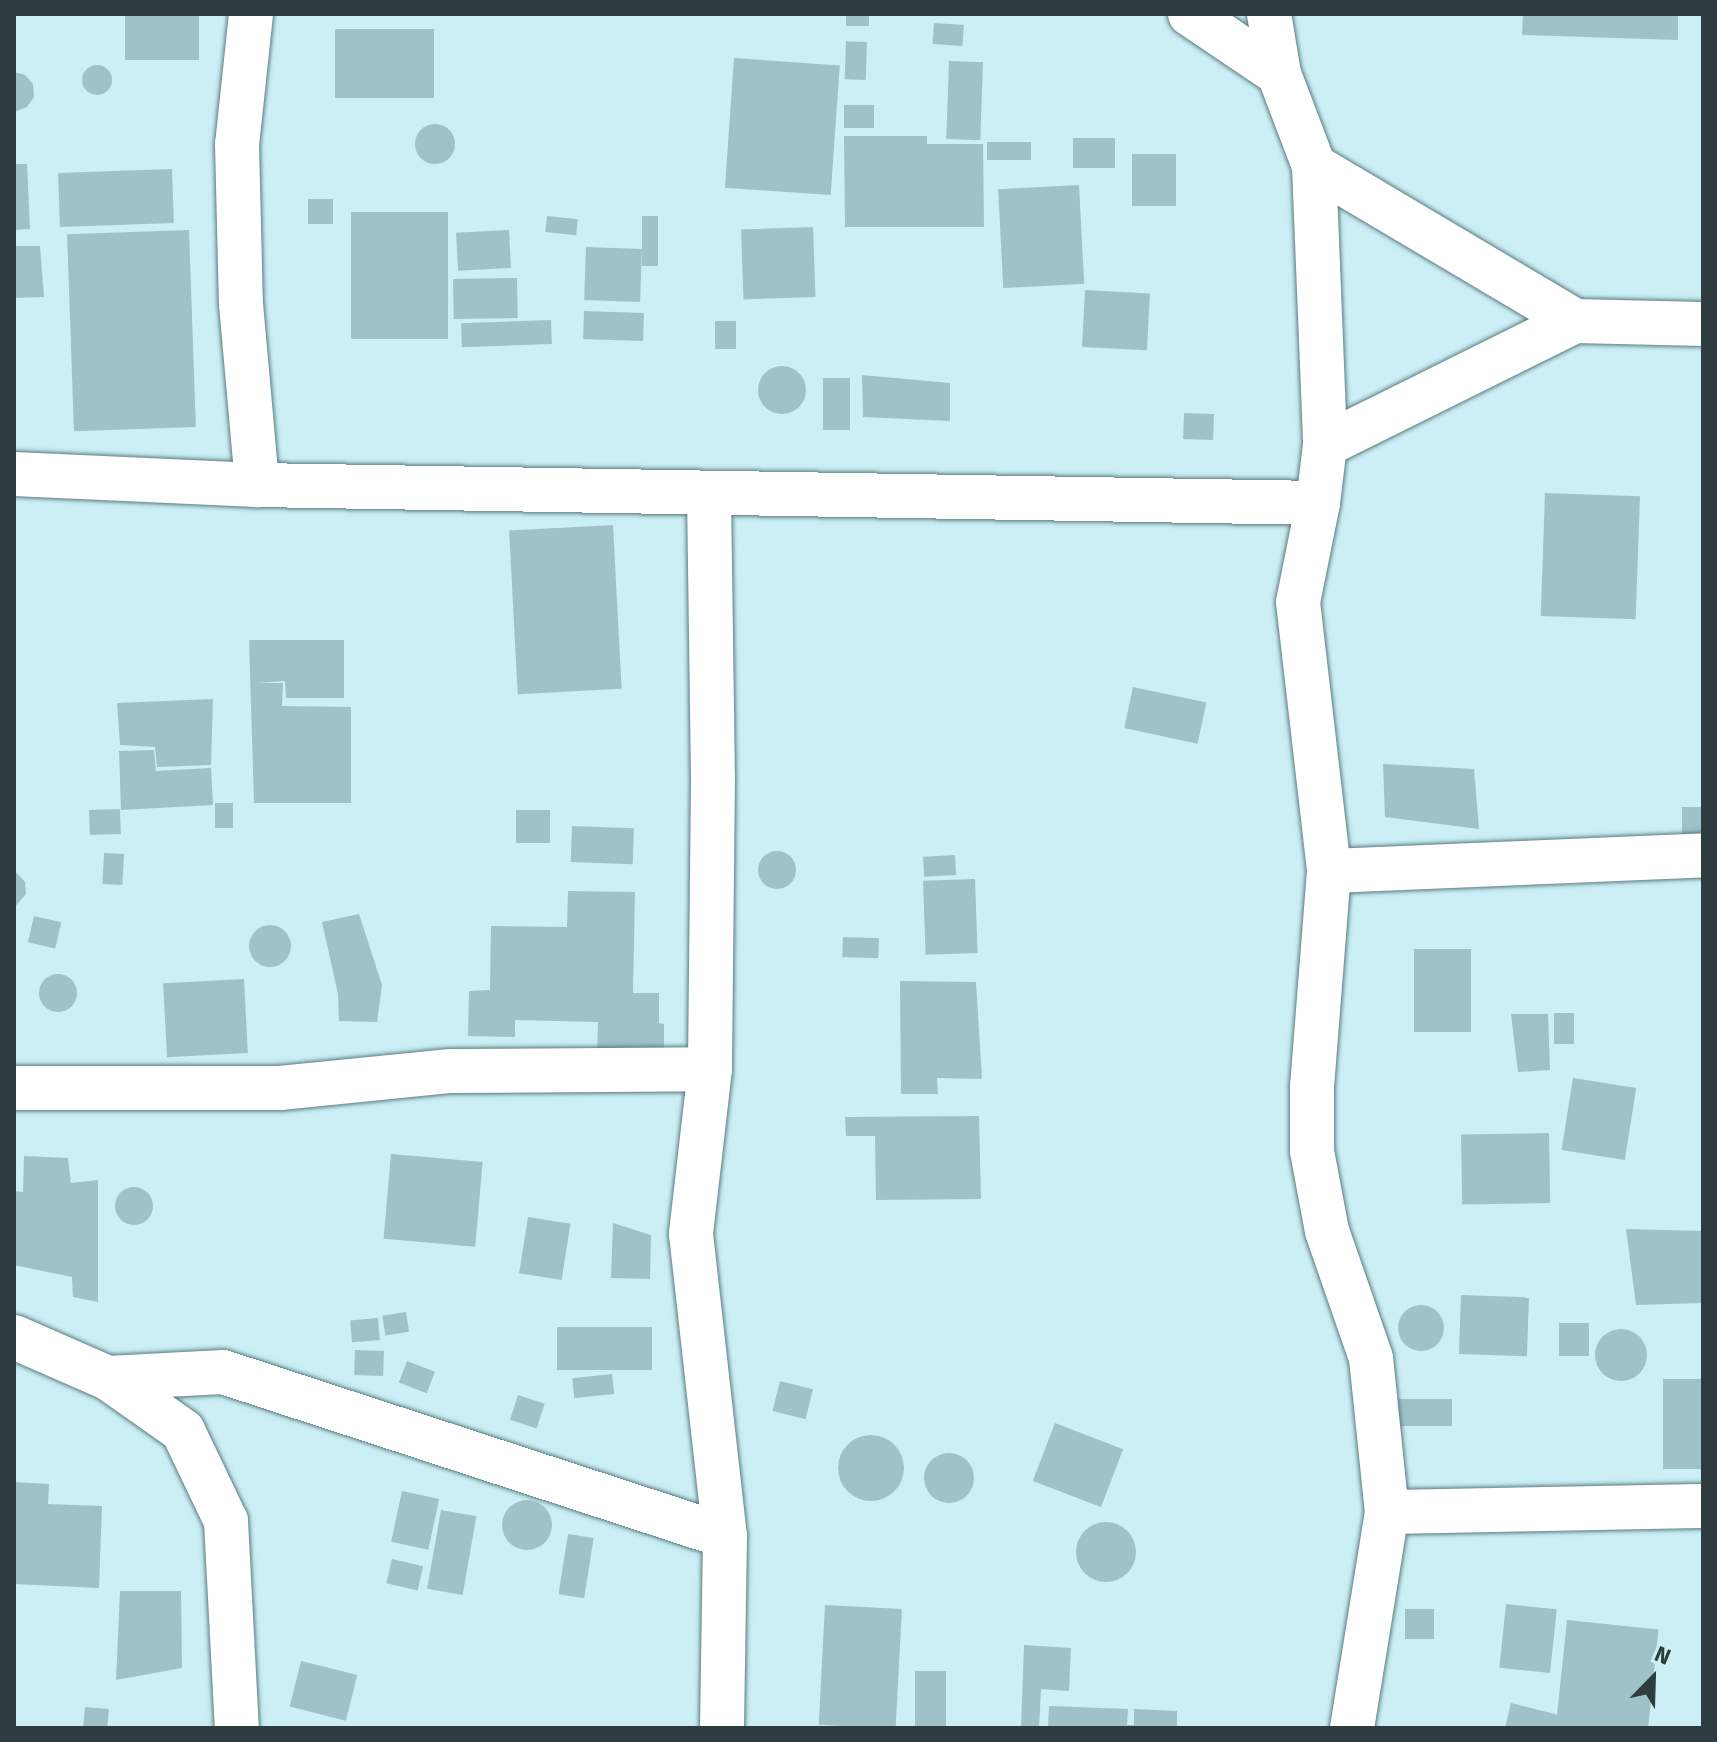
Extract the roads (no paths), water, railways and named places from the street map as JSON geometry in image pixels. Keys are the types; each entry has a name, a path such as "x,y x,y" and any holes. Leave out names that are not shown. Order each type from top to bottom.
{"street":[{"path":"251,14 237,160 241,304 257,485"},
{"path":"1190,14 1279,74"},
{"path":"1269,14 1279,74 1314,166 1325,445 1318,503 1298,602 1329,871 1312,1086 1312,1151 1327,1231 1371,1358 1387,1512 1352,1728"},
{"path":"1314,166 1575,321"},
{"path":"1325,445 1575,321 1703,324"},
{"path":"14,474 257,485 1318,503"},
{"path":"709,494 713,778 710,1069 691,1234 725,1536 722,1728"},
{"path":"1329,871 1703,855"},
{"path":"14,1088 280,1088 451,1071 710,1069"},
{"path":"14,1337 108,1378 183,1431 226,1521 237,1728"},
{"path":"108,1378 223,1372 725,1536"},
{"path":"183,1431 223,1372"},
{"path":"1387,1512 1700,1511"}]}
